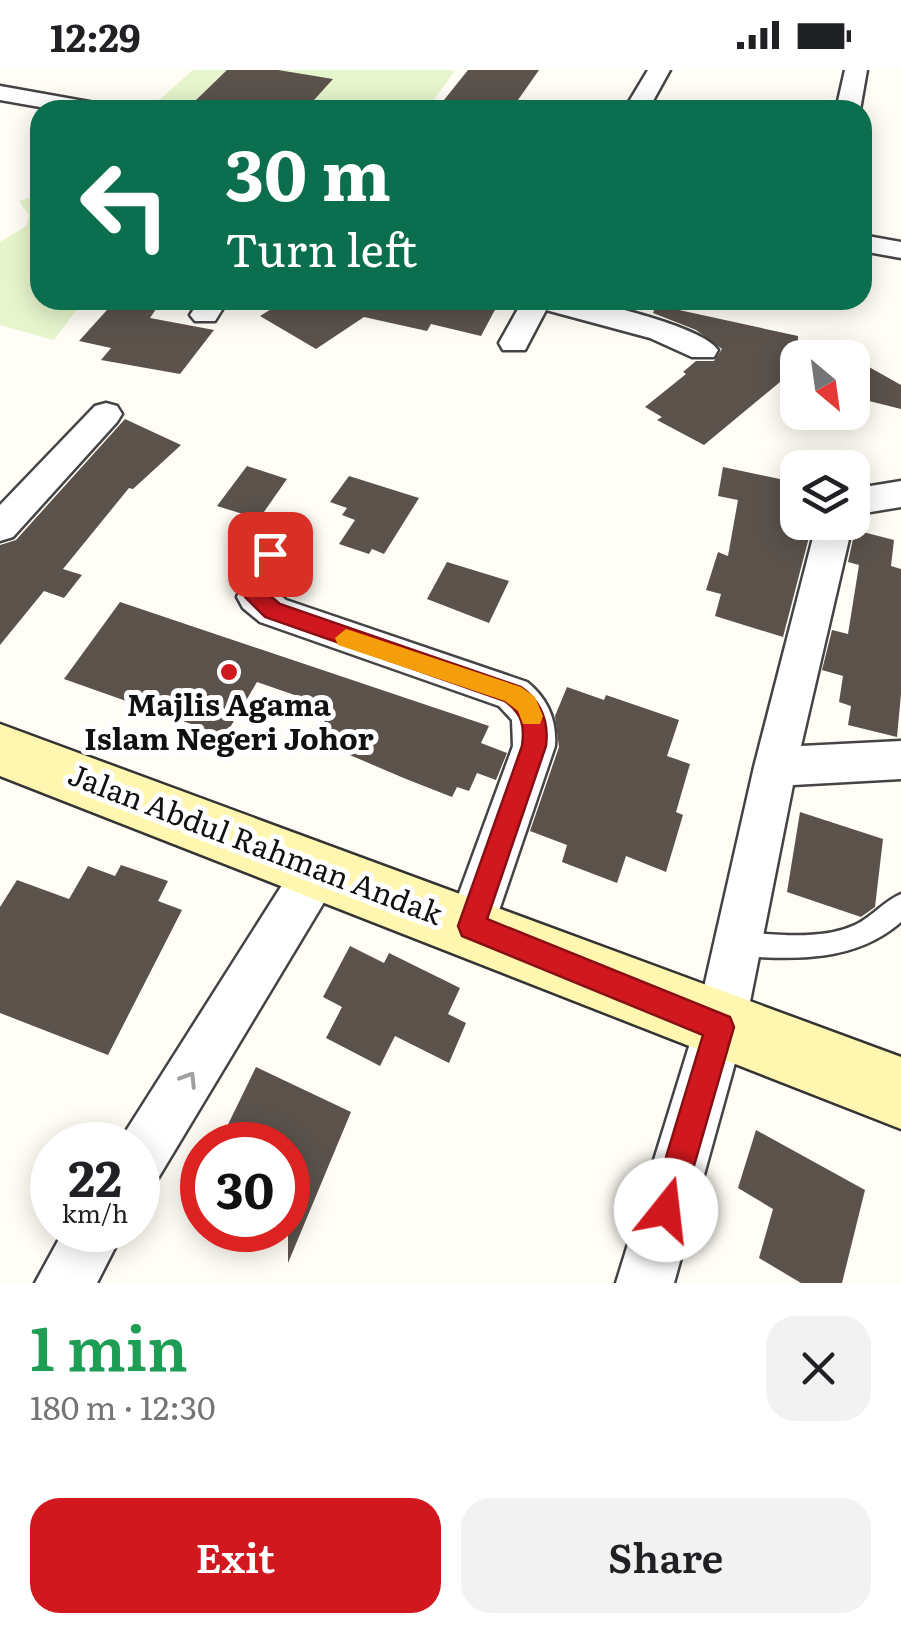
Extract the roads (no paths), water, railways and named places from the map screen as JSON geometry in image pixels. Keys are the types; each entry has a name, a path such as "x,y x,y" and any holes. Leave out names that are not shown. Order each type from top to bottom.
{"street":[{"path":"642,100 659,70"},
{"path":"850,100 856,70"},
{"path":"0,93 39,100"},
{"path":"872,245 901,250"},
{"path":"514,343 534,310"},
{"path":"579,310 660,331 703,350"},
{"path":"0,528 106,414"},
{"path":"870,499 901,494"},
{"path":"645,1283 720,1027 775,767 831,540"},
{"path":"270,554 256,597 273,610 513,694 527,704 536,728 534,746 471,926"},
{"name":"Jalan Abdul Rahman Andak","path":"0,750 319,868 720,1027 901,1093"},
{"path":"775,767 900,766"},
{"path":"160,1126 319,868"},
{"path":"64,1283 83,1252"}],"lane":[{"path":"737,944 808,948 846,944 901,906"}],"place":[{"name":"Majlis Agama Islam Negeri Johor","path":"229,672"}]}
